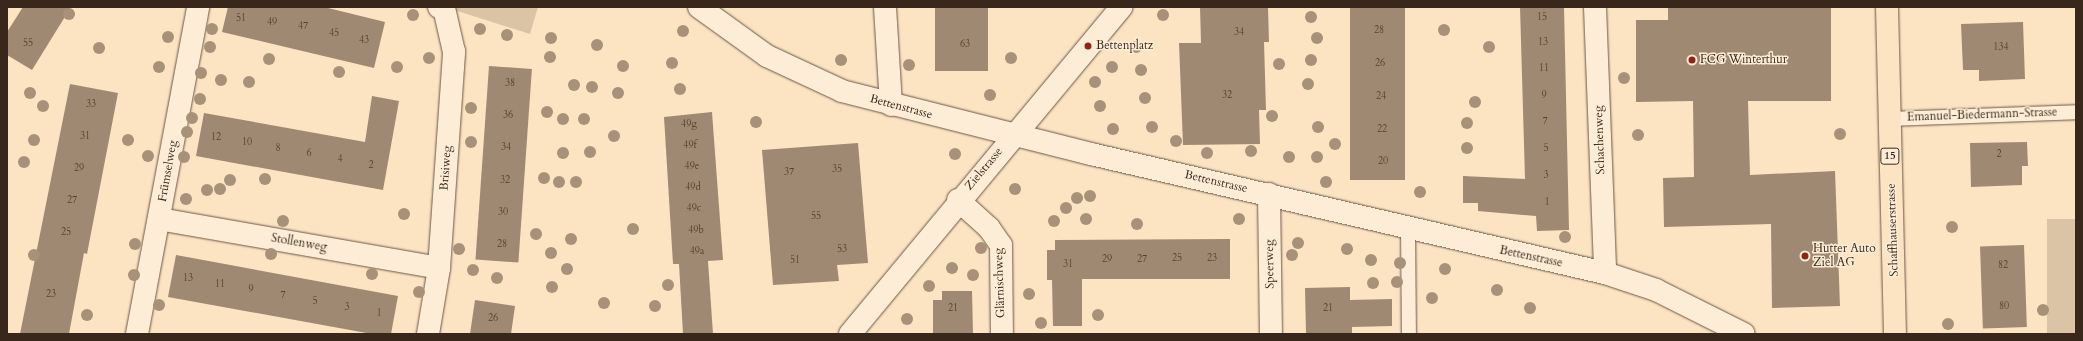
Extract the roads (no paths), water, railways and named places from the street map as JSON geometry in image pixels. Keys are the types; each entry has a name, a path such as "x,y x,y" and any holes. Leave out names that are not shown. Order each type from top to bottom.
{"main road":[{"name":"Schaffhauserstrasse","path":"1887,7 1895,334"}],"street":[{"name":"Frümselweg","path":"137,334 198,7"},
{"name":"Brisiweg","path":"428,334 439,268 454,52 444,8 439,7"},
{"name":"Bettenstrasse","path":"699,7 767,56 804,75 842,91 891,105 1013,135 1605,273 1656,290 1744,334"},
{"path":"885,7 891,105"},
{"name":"Zielstrasse","path":"850,334 958,200 1121,7"},
{"name":"Schachenweg","path":"1595,7 1605,273"},
{"name":"Speerweg","path":"1270,194 1271,334"},
{"name":"Glärnischweg","path":"958,200 989,228 1001,245 1002,334"},
{"name":"Stollenweg","path":"159,219 439,268"}],"lane":[{"name":"Emanuel-Biedermann-Strasse","path":"1889,119 2076,112"},
{"path":"1408,227 1409,334"}],"place":[{"name":"Bettenplatz","path":"1088,46"},
{"name":"FCG Winterthur","path":"1692,60"},
{"name":"Hutter Auto Ziel AG","path":"1805,256"}]}
